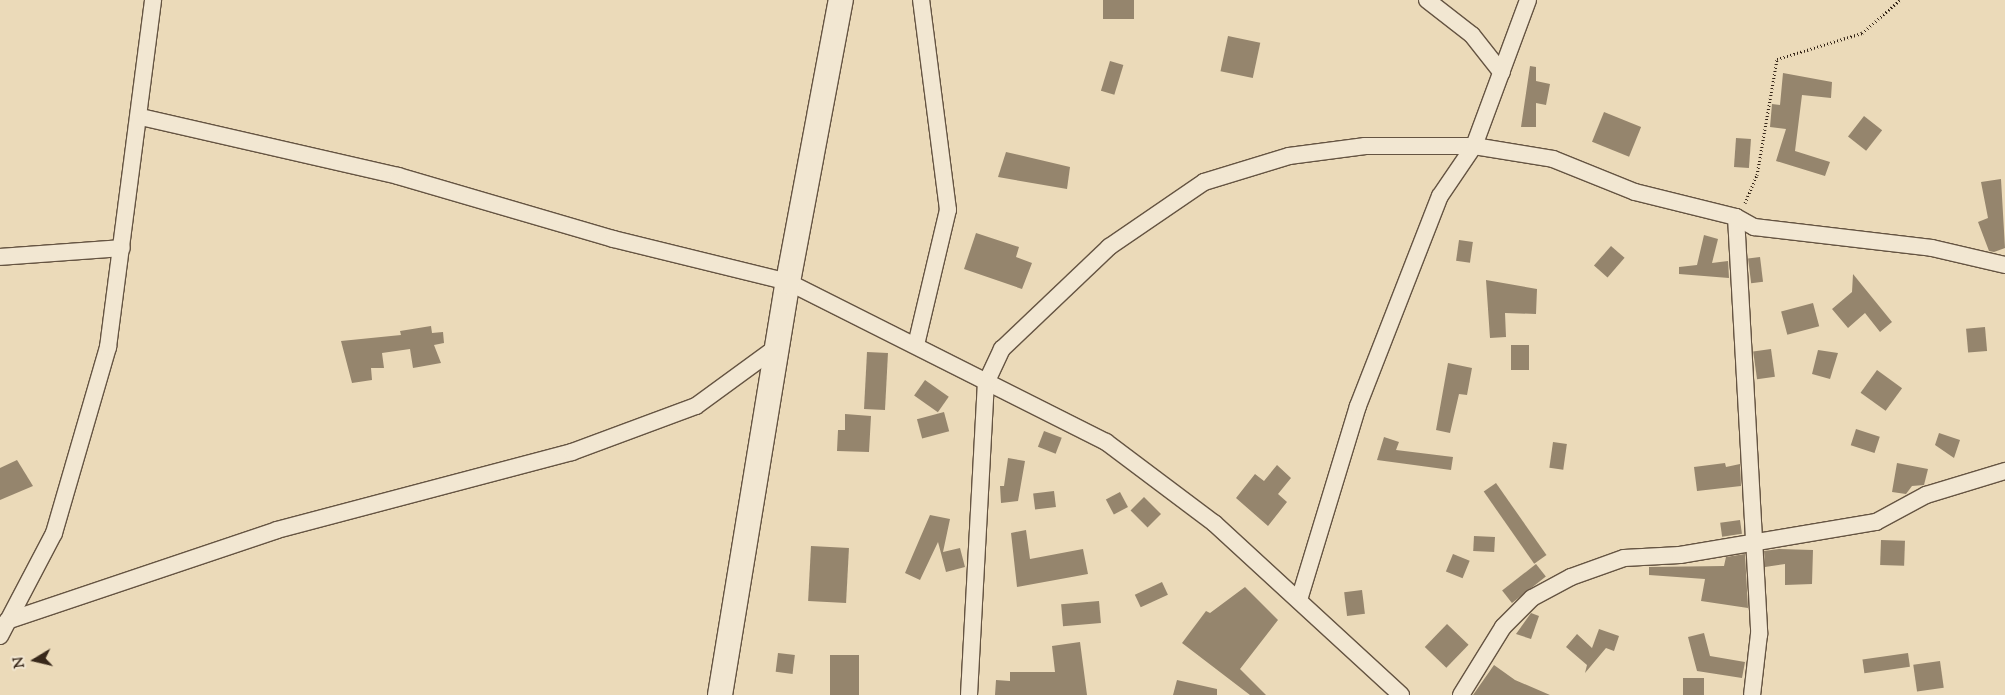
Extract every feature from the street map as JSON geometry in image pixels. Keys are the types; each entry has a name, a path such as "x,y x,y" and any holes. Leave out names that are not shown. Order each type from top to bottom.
{"main road":[{"path":"720,695 788,282 841,0"}],"street":[{"path":"0,636 6,621 54,533 108,347 141,117 153,0"},
{"path":"916,345 948,210 920,0"},
{"path":"1427,0 1472,35 1502,73"},
{"path":"1299,600 1358,406 1440,196 1474,146 1528,0"},
{"path":"141,117 398,176 613,238 788,282 1106,442 1214,523 1402,695"},
{"path":"969,695 986,383 1002,349 1108,248 1204,182 1289,156 1365,146 1474,146 1553,159 1635,192 1736,217 1775,231 1932,248 2005,265"},
{"path":"1736,217 1756,541 1759,634 1752,695"},
{"path":"0,257 122,248"},
{"path":"6,621 277,530 572,452 696,406 778,347"},
{"path":"1461,695 1503,627 1532,598 1624,558 1680,555 1876,522 1926,495 2005,471"}],"path":[{"path":"1736,217 1757,174 1777,59 1862,33 1900,0"}],"building":[{"path":"1103,0 1134,0 1134,19 1103,19"},
{"path":"1228,36 1260,43 1253,78 1221,71"},
{"path":"1110,61 1123,65 1114,95 1101,91"},
{"path":"1530,66 1536,67 1536,81 1550,84 1546,105 1536,103 1536,127 1521,127"},
{"path":"1783,73 1832,82 1831,98 1802,95 1795,151 1830,162 1825,176 1776,161 1786,129 1770,127 1772,104 1780,105"},
{"path":"1604,112 1641,127 1629,157 1592,142"},
{"path":"1864,116 1882,130 1866,151 1848,136"},
{"path":"1736,138 1751,139 1749,168 1734,167"},
{"path":"1006,152 1070,167 1067,189 998,177"},
{"path":"2001,179 2005,248 1994,252 1989,251 1978,222 1988,218 1981,182"},
{"path":"976,233 1019,247 1016,257 1032,263 1022,289 964,269"},
{"path":"1704,235 1718,239 1712,263 1728,261 1729,278 1679,274 1679,267 1697,265"},
{"path":"1459,240 1473,242 1470,263 1456,261"},
{"path":"1611,246 1625,258 1608,277 1594,266"},
{"path":"1760,257 1763,282 1751,283 1748,258"},
{"path":"1853,274 1892,322 1880,332 1865,313 1848,328 1832,309 1852,292"},
{"path":"1486,280 1537,289 1536,314 1505,313 1506,337 1490,338"},
{"path":"1813,303 1819,326 1787,335 1781,312"},
{"path":"431,326 432,333 443,332 444,343 434,345 441,363 413,368 410,349 382,353 384,368 371,368 372,380 352,383 341,341 401,335 400,331"},
{"path":"1985,327 1987,351 1968,353 1966,329"},
{"path":"1511,345 1529,345 1529,370 1511,370"},
{"path":"1771,349 1775,377 1757,379 1753,352"},
{"path":"1818,350 1838,353 1830,379 1812,374"},
{"path":"867,352 888,353 885,410 864,409"},
{"path":"1448,363 1472,368 1467,395 1459,394 1450,433 1436,430"},
{"path":"1877,370 1902,388 1886,411 1861,393"},
{"path":"925,380 949,397 938,412 914,396"},
{"path":"944,412 949,431 922,439 917,419"},
{"path":"845,414 871,416 869,452 837,451 838,430 845,430"},
{"path":"1856,429 1880,437 1875,453 1851,445"},
{"path":"1044,431 1062,438 1056,454 1038,447"},
{"path":"1939,433 1960,440 1954,458 1935,445"},
{"path":"1384,437 1399,442 1396,450 1453,457 1451,470 1377,460"},
{"path":"1553,442 1567,444 1563,470 1549,468"},
{"path":"1008,458 1025,461 1018,501 1001,503 1000,486 1004,486"},
{"path":"17,460 33,486 0,500 0,468"},
{"path":"1725,463 1726,467 1740,464 1741,486 1697,491 1694,467"},
{"path":"1897,463 1928,469 1924,485 1912,486 1906,494 1892,492"},
{"path":"1277,465 1291,478 1278,494 1287,502 1268,526 1236,498 1255,474 1264,481"},
{"path":"1496,483 1546,555 1534,564 1484,492"},
{"path":"1054,491 1056,507 1035,509 1033,494"},
{"path":"1120,492 1128,507 1114,515 1106,500"},
{"path":"1144,497 1161,514 1148,527 1131,510"},
{"path":"930,515 950,519 943,552 960,548 965,567 946,572 938,542 920,580 905,573"},
{"path":"1740,520 1742,534 1722,537 1720,523"},
{"path":"1026,530 1030,559 1083,549 1088,574 1017,587 1011,533"},
{"path":"1474,536 1495,537 1494,552 1473,551"},
{"path":"1881,540 1905,541 1904,566 1880,565"},
{"path":"811,546 849,548 846,603 808,601"},
{"path":"1779,549 1813,550 1812,584 1785,585 1785,564 1765,567 1764,551"},
{"path":"1453,554 1470,561 1463,578 1446,572"},
{"path":"1745,554 1748,608 1701,601 1705,579 1649,575 1649,567 1724,566 1726,557"},
{"path":"1536,564 1546,577 1512,603 1502,590"},
{"path":"1162,582 1168,595 1141,607 1135,595"},
{"path":"1245,587 1278,620 1240,669 1266,695 1250,695 1182,643 1206,611 1210,613"},
{"path":"1362,590 1365,614 1347,616 1344,592"},
{"path":"1099,601 1101,623 1063,626 1061,604"},
{"path":"1531,613 1539,616 1531,639 1516,634"},
{"path":"1447,624 1469,645 1446,668 1425,647"},
{"path":"1599,629 1619,636 1614,651 1606,648 1585,673 1587,665 1566,647 1577,634 1592,648"},
{"path":"1704,633 1710,656 1745,662 1742,678 1697,671 1688,637"},
{"path":"1080,642 1087,695 995,695 996,680 1010,681 1010,672 1055,672 1052,646"},
{"path":"778,653 795,655 793,674 776,672"},
{"path":"1908,653 1910,667 1864,673 1862,659"},
{"path":"830,655 859,655 859,695 830,695"},
{"path":"1940,661 1944,688 1917,691 1913,665"},
{"path":"1494,665 1515,680 1550,695 1473,695"},
{"path":"1683,678 1704,678 1704,695 1683,695"},
{"path":"1177,680 1217,689 1217,695 1173,695"}]}
